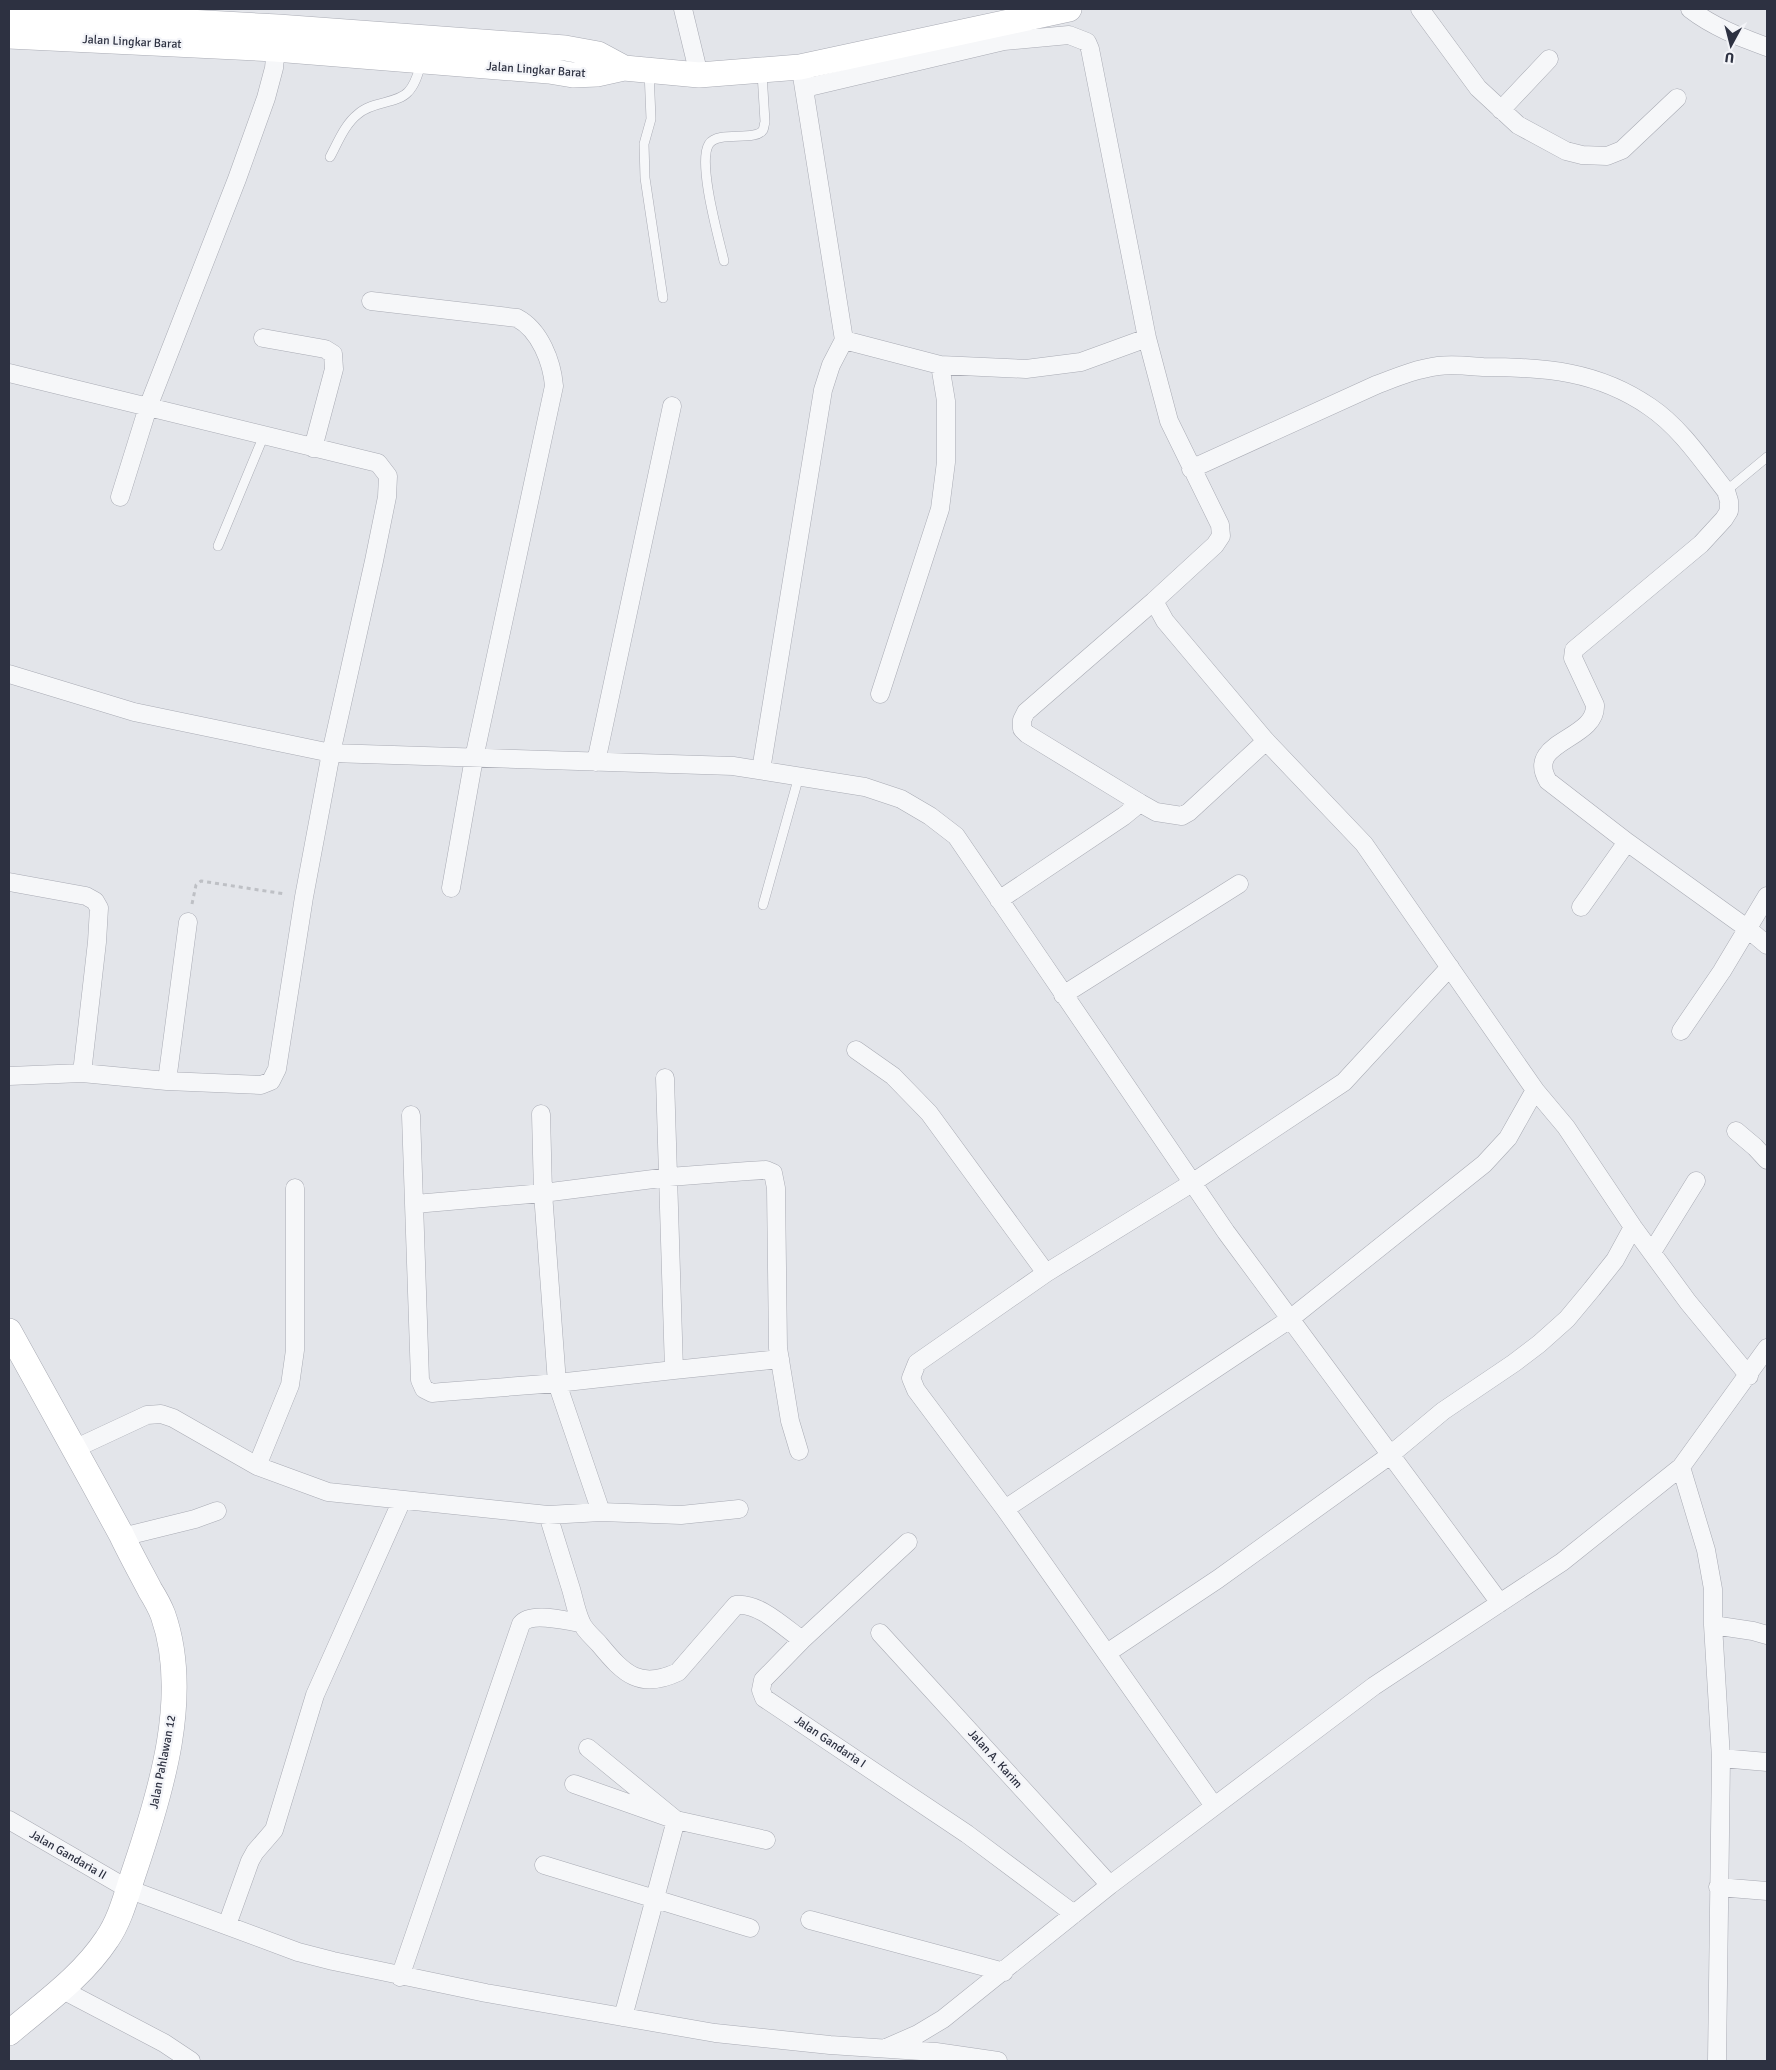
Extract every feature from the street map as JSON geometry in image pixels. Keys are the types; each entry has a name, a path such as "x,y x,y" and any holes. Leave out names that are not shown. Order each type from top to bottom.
{"street":[{"path":"684,9 698,75"},
{"path":"802,77 1069,9"},
{"path":"1420,9 1478,88 1518,125 1566,151 1582,155 1607,156 1622,150 1676,98"},
{"path":"1690,9 1700,17 1734,35 1767,47"},
{"name":"Jalan Lingkar Barat","path":"9,12 277,38 422,61 549,71 572,75 597,74 624,68"},
{"path":"624,68 698,75 762,70 802,77 1004,41 1068,35 1081,38 1087,42 1147,338 1169,421 1220,525 1221,536 1215,545 1026,712 1022,720 1022,729 1027,734 1140,804 1156,812 1182,816 1189,812 1266,741"},
{"name":"Jalan Lingkar Barat","path":"9,36 277,38 565,48 598,54 624,68"},
{"path":"120,497 148,407 256,125 274,68 277,38"},
{"path":"1501,110 1549,59"},
{"path":"761,770 823,390 831,365 844,340 802,77"},
{"path":"372,301 517,318 525,322 536,336 552,369 554,386 474,758 451,888"},
{"path":"263,338 325,349 333,354 334,370 313,448"},
{"path":"844,340 940,365 1026,369 1081,362 1147,338"},
{"path":"880,694 940,510 946,462 946,401 940,365"},
{"path":"1191,469 1407,372 1439,366 1516,367 1572,373 1590,377 1622,390 1650,407 1674,427 1726,491 1729,511 1701,544 1573,653 1574,660 1595,705 1595,711 1593,718 1586,727 1552,748 1544,763 1544,775 1548,782 1626,842 1748,929 1767,945"},
{"path":"9,373 378,463 388,476 387,496 374,561 331,753 304,897 277,1069 272,1081 261,1085 167,1081 82,1073 9,1073"},
{"path":"596,762 672,406"},
{"path":"1154,600 1165,621 1266,741 1364,844 1535,1090 1566,1127 1633,1227 1688,1302 1749,1376"},
{"path":"9,674 134,712 331,753 733,766 865,787 901,799 930,816 956,836 1192,1183 1389,1456 1500,1603"},
{"path":"999,900 1140,804"},
{"path":"1581,908 1626,842"},
{"path":"9,882 86,896 95,901 99,908 98,942 82,1073"},
{"path":"1063,994 1239,884"},
{"path":"1680,1031 1722,971 1767,896"},
{"path":"167,1081 188,922"},
{"path":"1214,1806 1005,1509 916,1390 911,1378 917,1363 1046,1273 1192,1183 1344,1082 1450,968"},
{"path":"856,1050 893,1076 928,1113 1046,1273"},
{"path":"666,1078 674,1370"},
{"path":"1005,1509 1290,1319 1484,1164 1508,1138 1535,1090"},
{"path":"542,1114 543,1193 558,1383 601,1512"},
{"path":"411,1115 420,1380 424,1389 432,1393 558,1383 780,1359"},
{"path":"1736,1131 1755,1146 1767,1160"},
{"path":"415,1204 543,1193 669,1177 766,1170 773,1173 776,1188 778,1348 790,1421 799,1451"},
{"path":"1652,1252 1696,1181"},
{"path":"257,1466 290,1385 295,1350 295,1188"},
{"path":"1107,1653 1218,1579 1389,1456 1443,1411 1514,1364 1566,1319 1615,1260 1633,1227"},
{"name":"Jalan Pahlawan 12","path":"9,1331 163,1615 172,1658 174,1701 160,1786 128,1889 108,1938 79,1974 9,2032"},
{"path":"886,2048 918,2034 944,2019 1110,1885 1374,1686 1562,1562 1681,1466 1749,1376 1767,1348"},
{"path":"74,1449 147,1415 161,1414 173,1418 257,1466 328,1492 548,1515 601,1512 681,1514 738,1509"},
{"path":"1681,1466 1706,1550 1713,1589 1713,1625 1721,1758 1717,2061"},
{"path":"227,1925 250,1861 255,1852 274,1830 315,1695 402,1500"},
{"path":"122,1537 195,1519 217,1511"},
{"path":"548,1515 581,1623 622,1671 643,1679 668,1676 678,1672 736,1605 746,1604 755,1607 802,1640"},
{"name":"Jalan Gandaria I","path":"908,1542 802,1640 763,1680 761,1690 764,1698 967,1834 1074,1914"},
{"path":"400,1977 521,1624 525,1620 535,1617 581,1623"},
{"path":"1713,1625 1767,1635"},
{"name":"Jalan A. Karim","path":"880,1632 1110,1885"},
{"path":"588,1748 676,1820"},
{"path":"1721,1758 1767,1762"},
{"path":"574,1784 676,1820 766,1840"},
{"name":"Jalan Gandaria II","path":"9,1820 128,1889 298,1952 400,1977 829,2053 886,2048 936,2057 998,2061"},
{"path":"623,2017 676,1820"},
{"path":"544,1865 750,1928"},
{"path":"1718,1887 1767,1891"},
{"path":"810,1920 1004,1972"},
{"path":"61,1989 164,2042 191,2061"}],"lane":[{"path":"330,157 349,124 358,113 376,103 400,98 408,93 414,84 422,61"},
{"path":"648,70 651,119 644,144 645,178 663,298"},
{"path":"724,261 705,173 706,152 713,140 758,134 763,130 765,122 762,70"},
{"path":"218,546 264,435"},
{"path":"1726,491 1767,458"},
{"path":"762,905 799,776"}],"path":[{"path":"188,922 196,885 201,881 256,888 304,897"}]}
